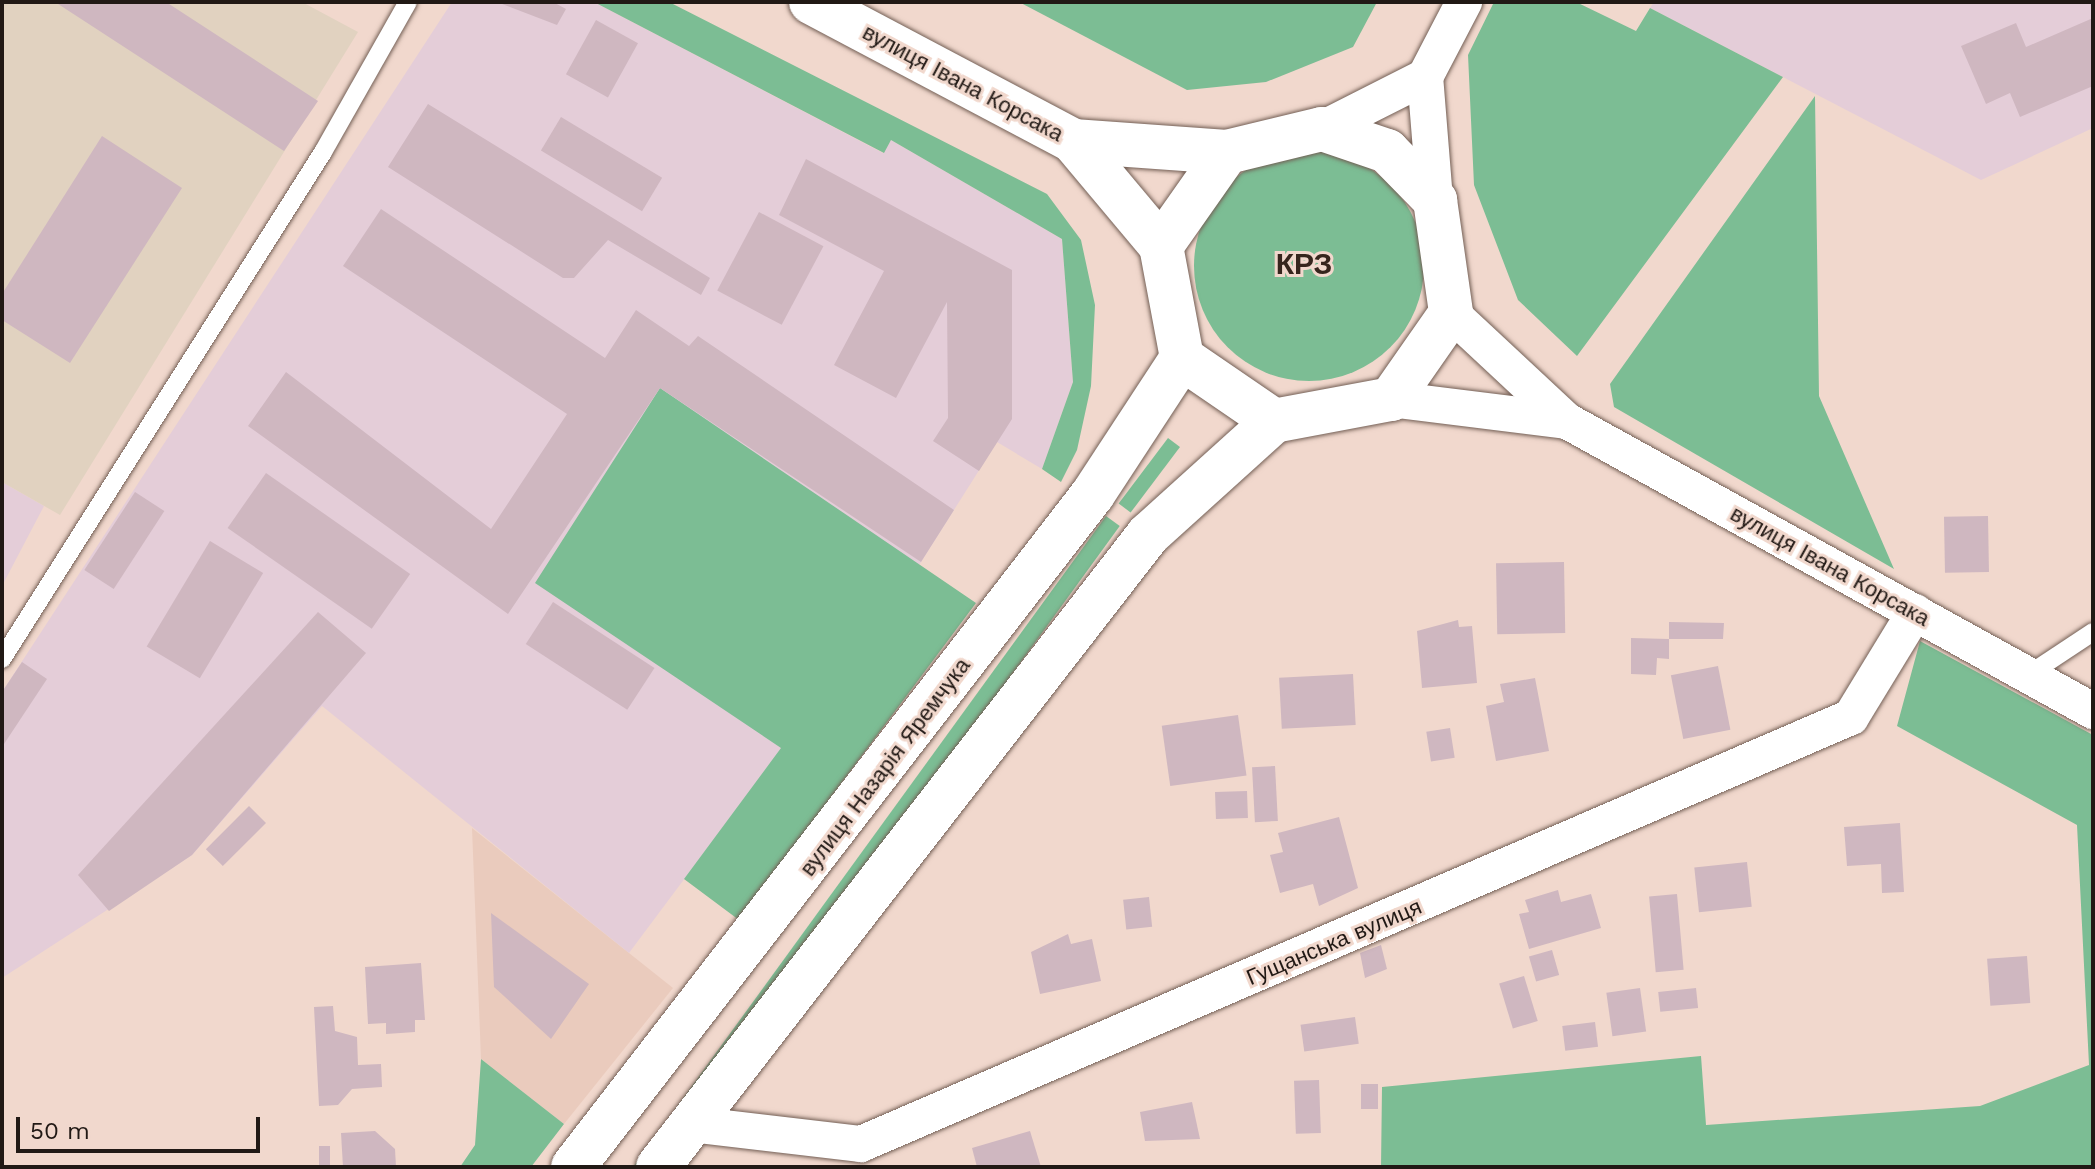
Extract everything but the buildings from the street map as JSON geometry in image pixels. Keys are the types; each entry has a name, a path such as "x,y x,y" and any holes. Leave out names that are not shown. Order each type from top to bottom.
{"street":[{"name":"вулиця Івана Корсака","path":"811,2 1073,141"},
{"path":"658,1167 1148,535 1274,421 1391,399 1451,313 1435,200 1425,77 1464,2"},
{"path":"1073,141 1227,152 1322,129 1425,77"},
{"path":"1322,129 1387,151 1435,200"},
{"path":"1073,141 1161,246 1182,358 1274,421"},
{"path":"1161,246 1227,152"},
{"name":"вулиця Івана Корсака","path":"1451,313 1567,421 2093,711"},
{"name":"вулиця Назарія Яремчука","path":"573,1167 1093,494 1182,358"},
{"name":"вулиця Івана Корсака","path":"1391,399 1567,421"},
{"name":"Гущанська вулиця","path":"690,1124 861,1144 1851,717 1915,612"}],"lane":[{"path":"2,659 323,152 408,2"},
{"path":"2028,675 2093,632"}],"shaded area":[{"path":"2,2 302,2 358,32 60,515 2,482"},
{"path":"452,2 594,2 883,153 891,140 1062,239 1073,382 1042,469 997,442 921,562 629,953 322,706 192,855 2,978 2,692"},
{"path":"1654,2 2093,2 2093,128 1981,180 1650,8"},
{"path":"2,482 44,506 2,586"},
{"path":"472,828 673,988 564,1124 481,1059"}],"green space":[{"path":"594,2 669,2 1047,194 1081,240 1095,305 1091,386 1077,450 1061,482 1042,469 1073,382 1062,239 891,140 884,153"},
{"path":"1019,2 1377,2 1353,47 1266,82 1187,90"},
{"path":"1494,2 1576,2 1636,31 1650,8 1783,77 1577,356 1518,300 1474,185 1468,55"},
{"path":"1815,96 1819,396 1894,569 1614,407 1610,384"},
{"path":"1309,151 1353,160 1390,185 1415,222 1424,266 1415,310 1390,347 1353,372 1309,381 1265,372 1228,347 1203,310 1194,266 1203,222 1228,185 1265,160"},
{"path":"660,388 976,603 739,920 684,879 781,748 535,583"},
{"path":"1168,438 1180,447 1131,513 1119,503"},
{"path":"1106,516 1120,526 654,1167 633,1167"},
{"path":"1920,641 2093,735 2093,1167 1381,1167 1382,1087 1701,1056 1706,1125 1980,1106 2089,1065 2077,825 1897,726"},
{"path":"481,1059 564,1124 531,1167 460,1167 475,1145"}],"district":[{"name":"КРЗ","path":"1304,264"}]}
